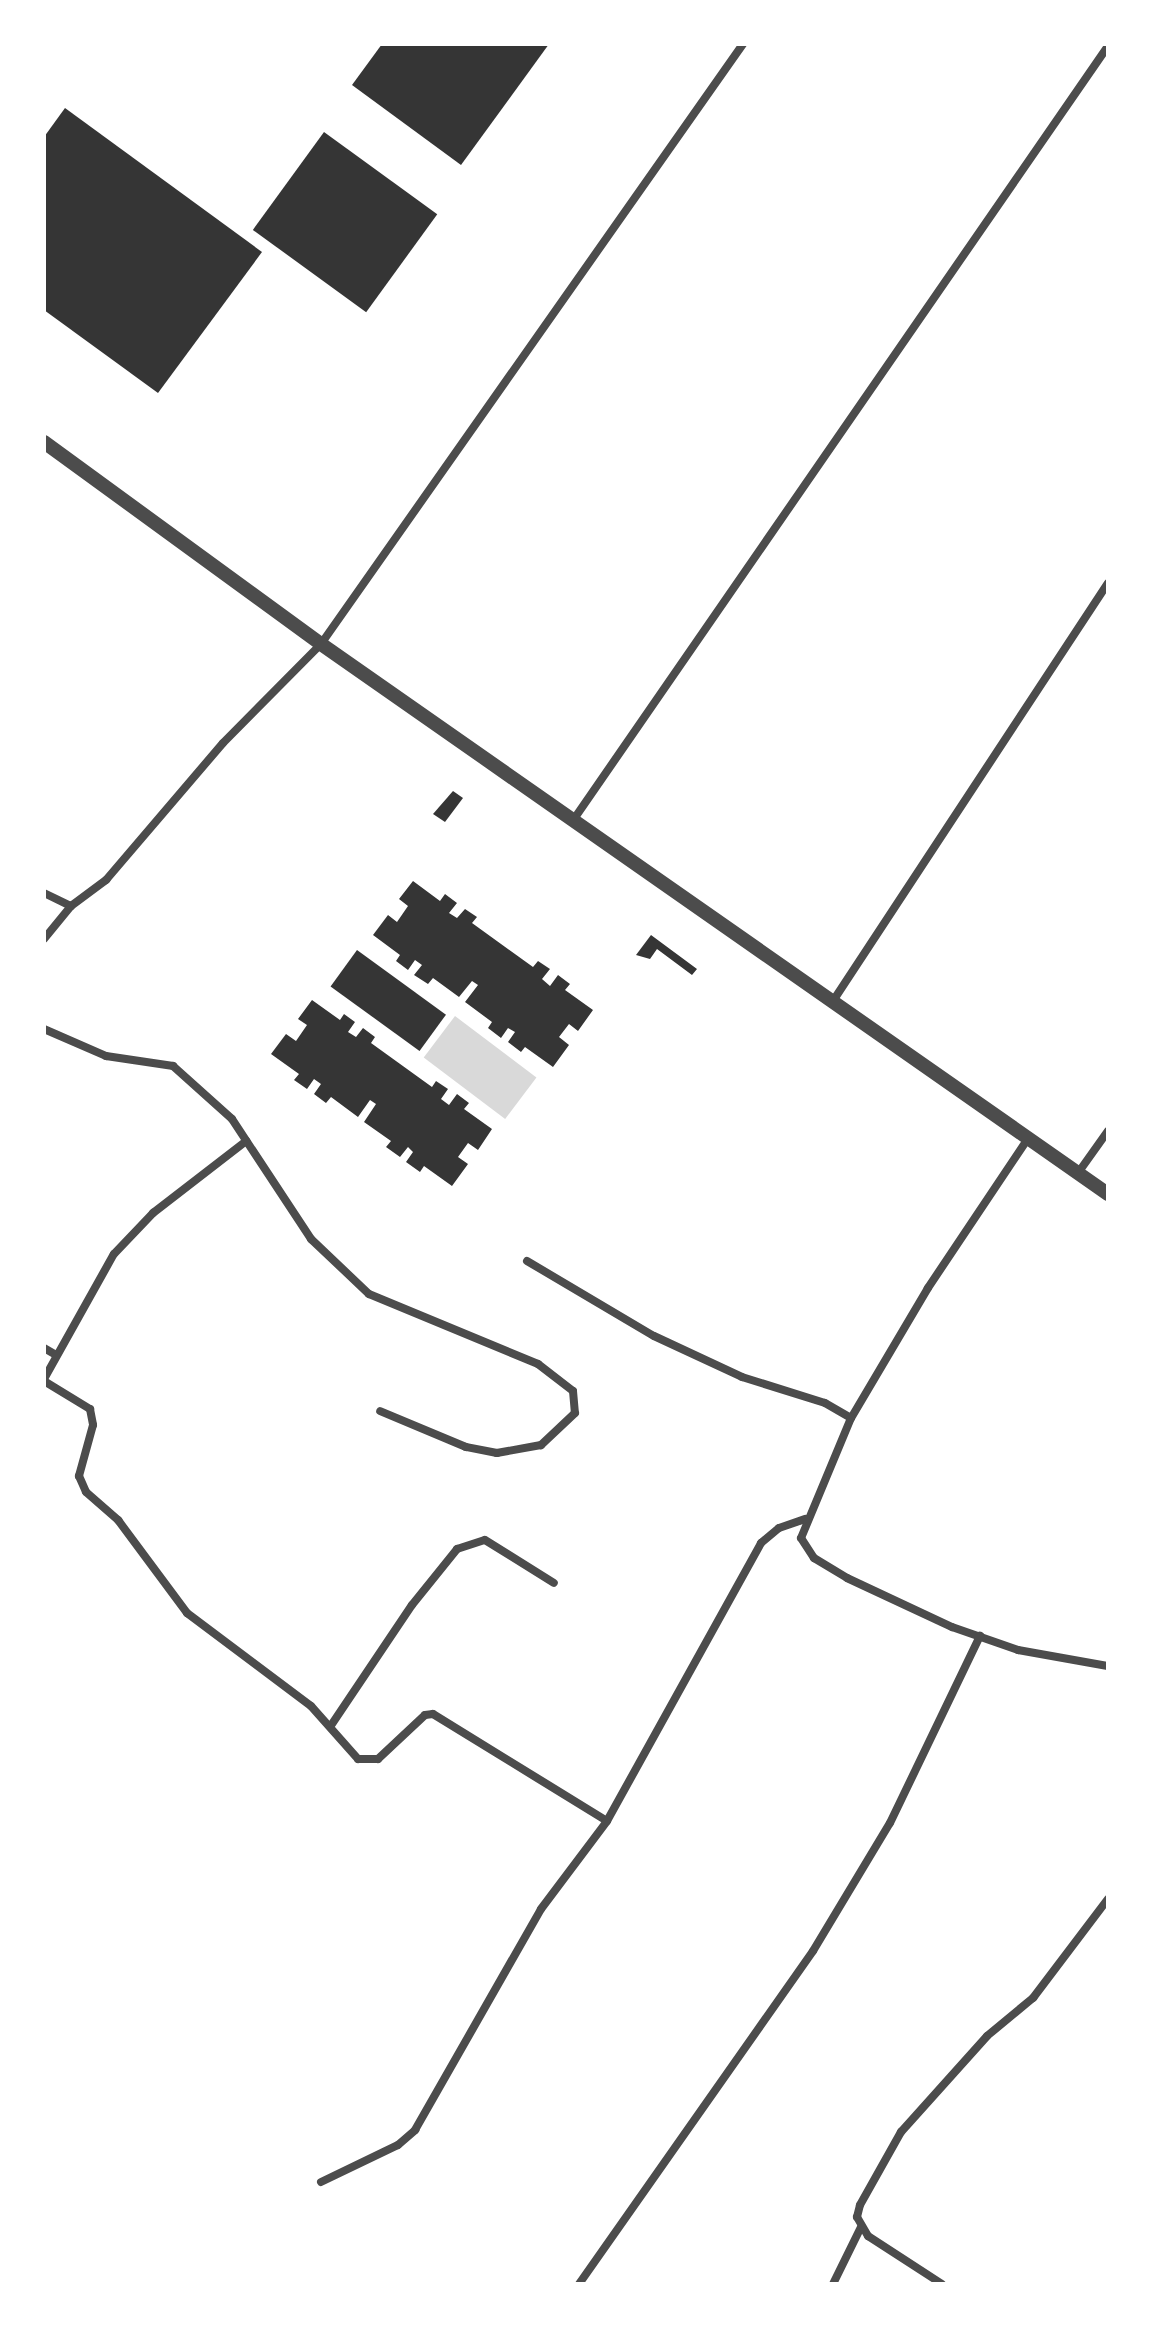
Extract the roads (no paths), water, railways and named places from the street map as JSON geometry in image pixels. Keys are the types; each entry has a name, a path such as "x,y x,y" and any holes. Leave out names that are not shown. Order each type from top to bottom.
{"street":[{"path":"44,939 71,906 106,880 223,743 321,644 743,44"},
{"path":"574,819 1108,46"},
{"path":"44,442 321,644 1108,1194"},
{"path":"833,1001 1108,583"},
{"path":"44,893 71,906"},
{"path":"44,1029 106,1056 173,1066 232,1119 311,1239 369,1294 550,1370 573,1391 575,1413 541,1445 497,1453 466,1447 380,1411"},
{"path":"1078,1173 1108,1131"},
{"path":"1029,1137 928,1288 851,1418 805,1519 801,1538 814,1558 980,1636 1018,1650 1108,1666"},
{"path":"246,1141 132,1234 96,1283 44,1380 90,1409 93,1425 79,1476 86,1492 118,1520 187,1613 332,1724 358,1759 372,1761 425,1715 433,1714 607,1821"},
{"path":"527,1261 654,1336 742,1377 825,1403 851,1418"},
{"path":"44,1348 56,1355"},
{"path":"321,2182 398,2145 415,2130 541,1909 607,1821 761,1543 779,1528 805,1519"},
{"path":"332,1724 412,1605 457,1549 485,1540 554,1583"},
{"path":"579,2284 813,1951 890,1823 980,1636"},
{"path":"833,2284 861,2227 860,2205 901,2132 987,2036 1033,1998 1108,1899"},
{"path":"861,2227 878,2242 942,2284"}]}
